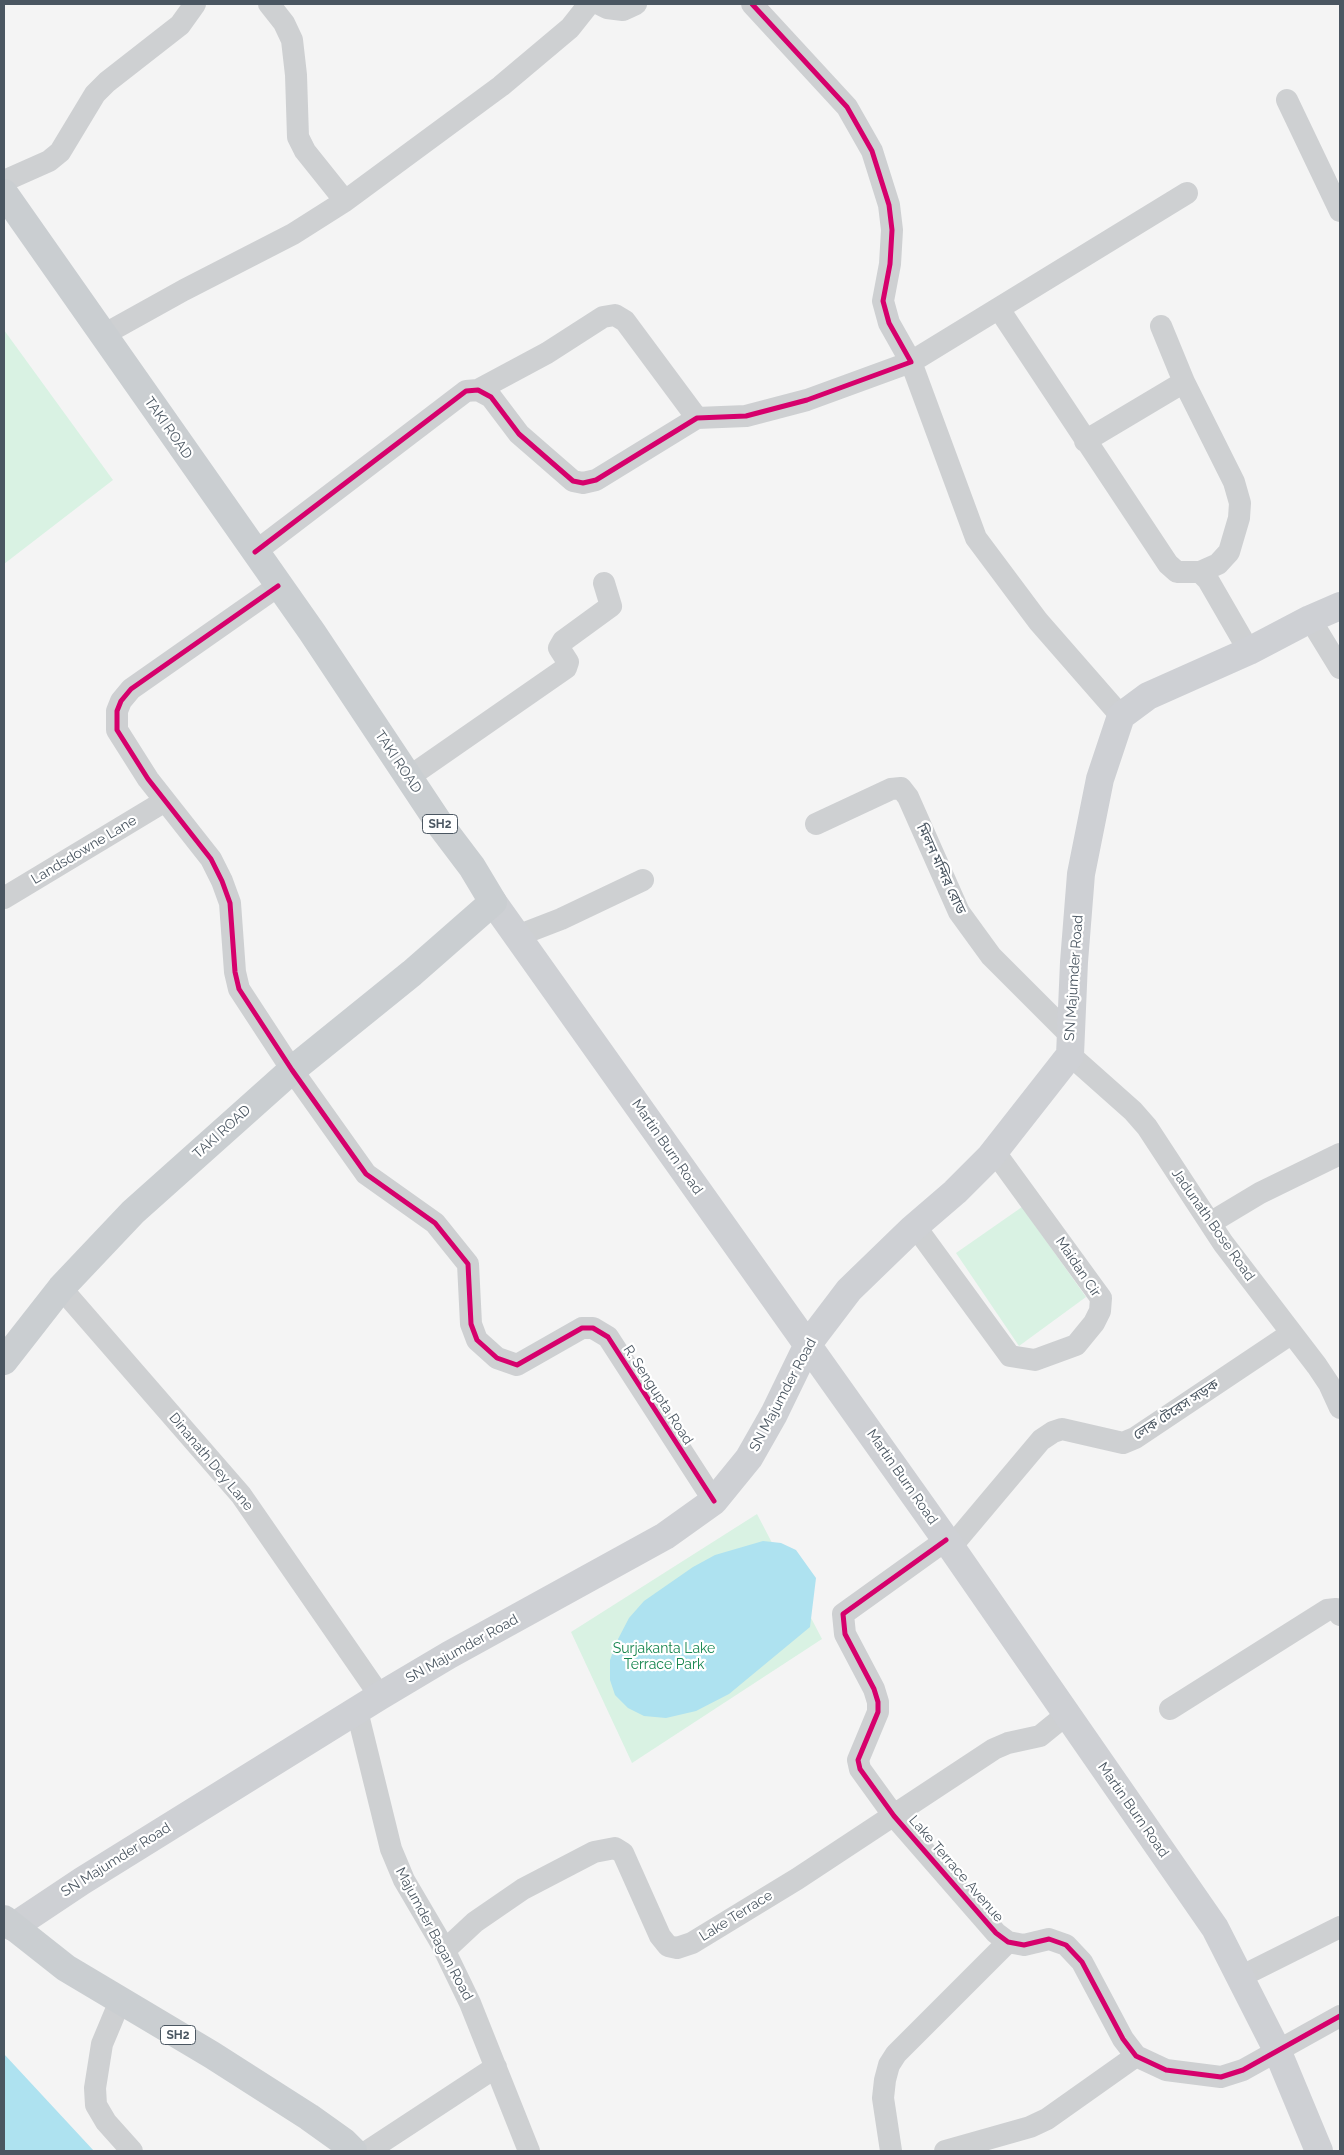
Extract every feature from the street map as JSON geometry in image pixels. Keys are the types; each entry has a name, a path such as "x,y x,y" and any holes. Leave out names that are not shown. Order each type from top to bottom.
{"main road":[{"name":"TAKI ROAD","path":"4,193 255,552 472,867 493,902 412,973 292,1070 133,1212 61,1288 4,1361"},
{"path":"1122,716 1148,696 1249,651 1310,619 1340,606"},
{"name":"SN Majumder Road","path":"8,1923 82,1881 449,1655 665,1536 714,1501 749,1458 774,1414 808,1344 849,1290 915,1226 955,1192 994,1151 1070,1045 1074,962 1084,856 1100,779 1122,716"},
{"name":"Martin Burn Road","path":"493,902 808,1344 1215,1928 1277,2050 1319,2151"},
{"name":"SH2","path":"8,1923 66,1968 212,2054 344,2142 353,2151"}],"street":[{"path":"4,181 49,161 60,152 96,94 107,82 180,25 194,4"},
{"path":"269,4 284,23 292,40 296,75 298,137 305,151 345,201"},
{"path":"103,335 184,290 293,234 345,201 502,86 570,28 589,4"},
{"path":"599,4 607,8 623,10 636,4"},
{"path":"752,4 847,107 872,151 889,205 892,230 890,264 883,301 889,323 911,362 976,538 1038,621 1122,716"},
{"path":"1288,100 1340,211"},
{"path":"478,390 491,397 519,434 573,481 583,483 596,480 697,418 746,416 808,400 911,362 1187,194"},
{"path":"999,310 1168,564 1178,572 1200,572 1218,564 1229,552 1239,518 1240,503 1223,460 1184,382 1161,326"},
{"path":"255,552 466,391 478,390 547,353 603,317 615,315 625,320 697,418"},
{"path":"1085,441 1184,382"},
{"path":"1200,572 1208,580 1249,651"},
{"path":"409,777 566,668 568,662 560,648 562,641 610,606 604,583"},
{"name":"R. Sengupta Road","path":"278,586 131,689 121,701 117,711 117,730 148,779 211,859 222,880 230,903 235,972 239,989 292,1070 366,1174 436,1223 468,1264 471,1324 477,1340 497,1358 517,1365 582,1328 593,1328 608,1337 714,1501"},
{"path":"1310,619 1340,668"},
{"name":"মিলন মন্দির রোড","path":"816,824 891,789 901,788 908,797 959,912 991,956 1070,1045"},
{"name":"Landsdowne Lane","path":"4,898 165,801"},
{"path":"517,936 561,919 643,880"},
{"name":"Jadunath Bose Road","path":"1070,1045 1147,1127 1210,1222 1329,1384 1340,1408"},
{"name":"Maidan Cir","path":"915,1226 1010,1356 1034,1360 1076,1345 1094,1324 1100,1311 1101,1298 994,1151"},
{"path":"1210,1222 1260,1192 1340,1154"},
{"name":"Dinanath Dey Lane","path":"61,1288 241,1495 380,1696"},
{"name":"লেক টেরেস সড়ক","path":"948,1543 1041,1440 1053,1432 1062,1429 1108,1442 1123,1443 1129,1441 1292,1333"},
{"name":"Lake Terrace Avenue","path":"948,1543 843,1614 845,1634 874,1689 878,1702 878,1712 858,1760 860,1770 894,1816 996,1933 1008,1942"},
{"path":"1170,1709 1326,1610 1336,1609 1340,1615"},
{"name":"Majumder Bagan Road","path":"357,1711 391,1849 404,1880 445,1950 470,2003 529,2151"},
{"name":"Lake Terrace","path":"445,1950 475,1922 523,1889 594,1852 615,1848 623,1853 660,1936 668,1946 677,1948 692,1943 894,1816 994,1750 1008,1742 1040,1736 1066,1714"},
{"path":"1240,1977 1340,1927"},
{"path":"891,2151 883,2098 889,2065 896,2054 1008,1942 1024,1945 1049,1939 1066,1944 1082,1962 1123,2039 1136,2056 1166,2070 1221,2077 1242,2070 1340,2016"},
{"path":"120,2001 102,2044 95,2088 96,2105 106,2122 132,2151"},
{"path":"945,2151 1030,2127 1047,2118 1136,2056"},
{"path":"368,2151 496,2067"}],"green space":[{"path":"4,330 113,480 4,564"},
{"path":"1022,1207 1086,1297 1019,1346 956,1253"},
{"name":"Surjakanta Lake Terrace Park","path":"757,1514 822,1639 632,1763 571,1632"}],"water":[{"name":"Surjakanta Lake Terrace Park","path":"763,1541 781,1543 796,1550 816,1578 810,1627 729,1694 696,1711 666,1718 644,1716 628,1708 615,1695 610,1680 610,1660 629,1618 644,1601 693,1567 715,1555"},
{"path":"4,2054 94,2151 4,2151"}],"cycle path":[{"path":"255,552 466,391 478,390 491,397 519,434 573,481 583,483 596,480 697,418 746,416 807,400 911,362 889,323 883,301 890,264 892,230 889,205 872,151 847,107 752,4"},
{"path":"278,586 131,689 121,701 117,711 117,730 148,779 211,859 222,881 230,903 235,972 239,989 292,1070 366,1174 435,1223 468,1264 471,1324 477,1340 497,1358 517,1365 582,1328 593,1328 608,1337 714,1501"},
{"path":"946,1540 843,1614 845,1634 874,1689 878,1702 878,1712 858,1760 860,1769 894,1816 996,1933 1008,1942 1024,1945 1049,1939 1066,1945 1082,1962 1123,2039 1136,2056 1166,2070 1221,2077 1243,2070 1340,2016"}]}
